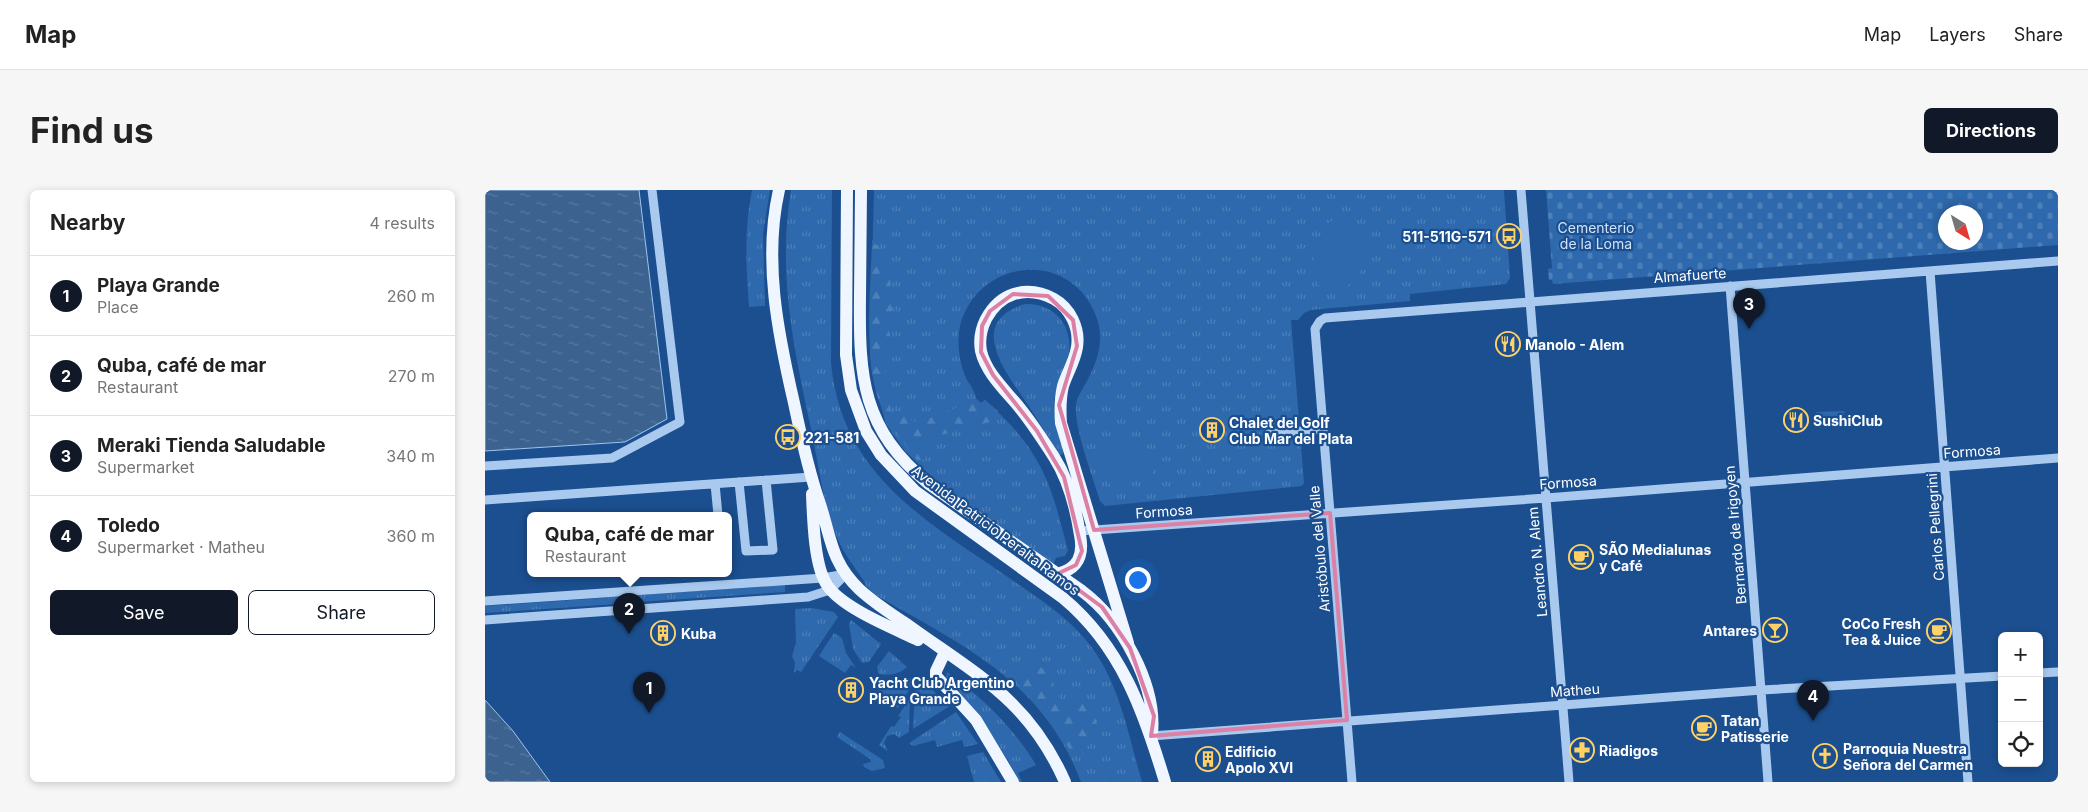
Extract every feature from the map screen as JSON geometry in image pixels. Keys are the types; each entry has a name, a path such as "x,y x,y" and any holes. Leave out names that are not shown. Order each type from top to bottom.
{"main road":[{"path":"779,190 773,244 775,302 783,354 811,477 830,544 846,574 857,587 876,603 945,652 980,674 1017,708 1041,736 1065,782"},
{"name":"Avenida Patricio Peralta Ramos","path":"847,190 846,355 851,390 866,431 881,455 915,491 1063,598 1081,612 1099,632 1128,680 1151,736 1165,782"},
{"name":"Avenida Patricio Peralta Ramos","path":"861,190 860,354 864,384 875,418 891,445 920,477 1102,606 1128,643 1141,673 1153,716 1151,736"},
{"path":"1057,574 1068,571 1079,561 1082,551 1080,531 1064,477 1037,431 993,375 981,352 980,338 982,326 990,311 1002,300 1013,294 1024,292 1036,292 1048,296 1063,306 1073,320 1077,333 1077,346 1059,405 1061,423 1128,643"},
{"path":"811,477 819,567 830,590 874,619 945,652"},
{"path":"945,652 936,671 936,676 975,720 1013,782"}],"street":[{"path":"485,466 611,458 680,422 652,190"},
{"name":"Leandro N. Alem","path":"1521,190 1569,782"},
{"name":"Almafuerte","path":"1325,318 2058,261"},
{"name":"Carlos Pellegrini","path":"1931,271 1944,467 1969,782"},
{"name":"Bernardo de Irigoyen","path":"1730,286 1769,782"},
{"name":"Aristóbulo del Valle","path":"1325,318 1320,321 1315,329 1352,782"},
{"path":"1269,434 1323,429"},
{"name":"Formosa","path":"1080,531 1546,498 2058,458"},
{"path":"485,500 811,477"},
{"path":"739,482 746,551 773,550 765,480"},
{"path":"715,484 718,512"},
{"path":"485,600 823,578 846,574"},
{"path":"485,620 808,597 830,590 846,574"},
{"path":"2043,673 2058,672"},
{"name":"Matheu","path":"1151,736 1762,690 1998,676"}],"highlighted area":[{"path":"1013,294 1048,296 1073,320 1077,346 1059,405 1094,530 1330,513 1347,720 1151,736 1154,716 1130,648 1102,607 1057,574 1076,565 1082,551 1064,477 1037,431 993,375 981,352 982,326 990,311"}],"green space":[{"path":"752,190 770,190 763,234 765,306 749,307 747,234"},
{"path":"791,190 832,190 831,362 838,402 852,437 872,467 896,494 954,540 1053,609 1085,639 1097,654 1114,689 1127,726 1142,782 1081,782 1065,747 1045,717 1022,691 968,649 874,594 866,586 844,551 833,527 825,500 789,311 786,251"},
{"path":"874,190 1504,190 1510,278 1506,284 1410,294 1410,301 1311,310 1304,313 1298,320 1291,320 1304,483 1302,486 1105,506 1100,501 1081,440 1076,415 1078,399 1091,373 1099,349 1100,333 1096,316 1084,295 1067,280 1048,272 1027,270 1006,274 987,284 972,300 961,322 959,350 962,365 977,402 981,403 985,400 1010,424 1032,452 1043,472 1054,501 1068,550 1065,556 1056,558 1053,564 937,482 905,451 886,424 872,374 870,354"},
{"name":"Cementerio de la Loma","path":"1546,190 2058,190 2058,245 1553,284 1552,280 1549,280 1548,269 1552,268"},
{"path":"1339,217 1350,219 1354,222 1363,236 1367,252 1362,268 1355,279 1345,287 1331,290 1318,285 1312,270 1315,249 1326,224"},
{"path":"872,240 885,255 883,265 890,276 892,311 888,325 892,346 886,361 885,377 891,410 918,423 977,399 981,403 985,400 998,411 990,422 914,442 927,452 927,456 923,460 917,460 909,450 883,410 876,393 872,372 869,327"},
{"path":"1025,304 1046,308 1054,313 1066,327 1069,337 1068,358 1056,391 1054,403 1056,422 1064,452 1062,455 1059,454 1009,376 995,348 994,335 997,323 1007,312"},
{"path":"1844,411 1845,424 1817,425 1816,412"},
{"path":"1141,437 1153,474 1111,488 1099,451"},
{"path":"785,585 785,592 638,602 636,599 638,595"},
{"path":"630,596 631,603 485,613 485,606"},
{"path":"811,608 834,612 838,617 801,672 797,670 794,673 795,663 792,656 796,643 795,609"},
{"path":"851,620 881,644 869,662 862,663 853,649 849,624"},
{"path":"834,633 842,638 846,653 856,668 851,665 845,673 819,656"},
{"path":"889,651 907,667 894,674 879,674 877,667"},
{"path":"1028,664 1040,667 1052,677 1060,703 1069,710 1081,700 1097,721 1093,741 1088,745 1083,755 1073,755 1057,729 1019,686 1019,680 1027,669"},
{"path":"947,672 985,703 1007,725 1027,751 1036,765 1018,773 1022,782 1019,782 1009,762 980,717 946,678"},
{"path":"917,677 898,708 877,693 882,686 876,682 887,683"},
{"path":"921,680 950,706 913,729 915,690"},
{"path":"910,698 909,732 899,738 894,734 887,736 884,743 888,751 879,745 891,726 894,727 901,717 898,716"},
{"path":"956,712 978,744 964,747 962,740 937,747 935,740 913,746 909,743"},
{"path":"840,732 883,760 885,768 872,771 864,767 863,764 871,762 870,759 837,737"},
{"path":"983,752 1001,782 974,782 967,756"}],"water":[{"path":"485,190 639,190 667,419 625,442 485,451"},
{"path":"485,700 513,731 550,782 485,782"}],"place":[{"name":"511-511G-571","path":"1509,236"},
{"name":"Meraki Tienda Saludable","path":"1749,329"},
{"name":"Manolo - Alem","path":"1508,344"},
{"name":"SushiClub","path":"1796,420"},
{"name":"Chalet del Golf Club Mar del Plata","path":"1212,430"},
{"name":"221-581","path":"788,437"},
{"name":"SÃO Medialunas y Café","path":"1581,557"},
{"name":"Antares","path":"1775,630"},
{"name":"CoCo Fresh Tea & Juice","path":"1939,631"},
{"name":"Kuba","path":"663,633"},
{"name":"Quba, café de mar","path":"629,634"},
{"name":"Yacht Club Argentino Playa Grande","path":"851,690"},
{"name":"Playa Grande","path":"649,713"},
{"name":"Toledo","path":"1813,721"},
{"name":"Tatan Patisserie","path":"1704,728"},
{"name":"Riadigos","path":"1582,750"},
{"name":"Parroquia Nuestra Señora del Carmen","path":"1825,756"},
{"name":"Edificio Apolo XVI","path":"1208,759"}]}
